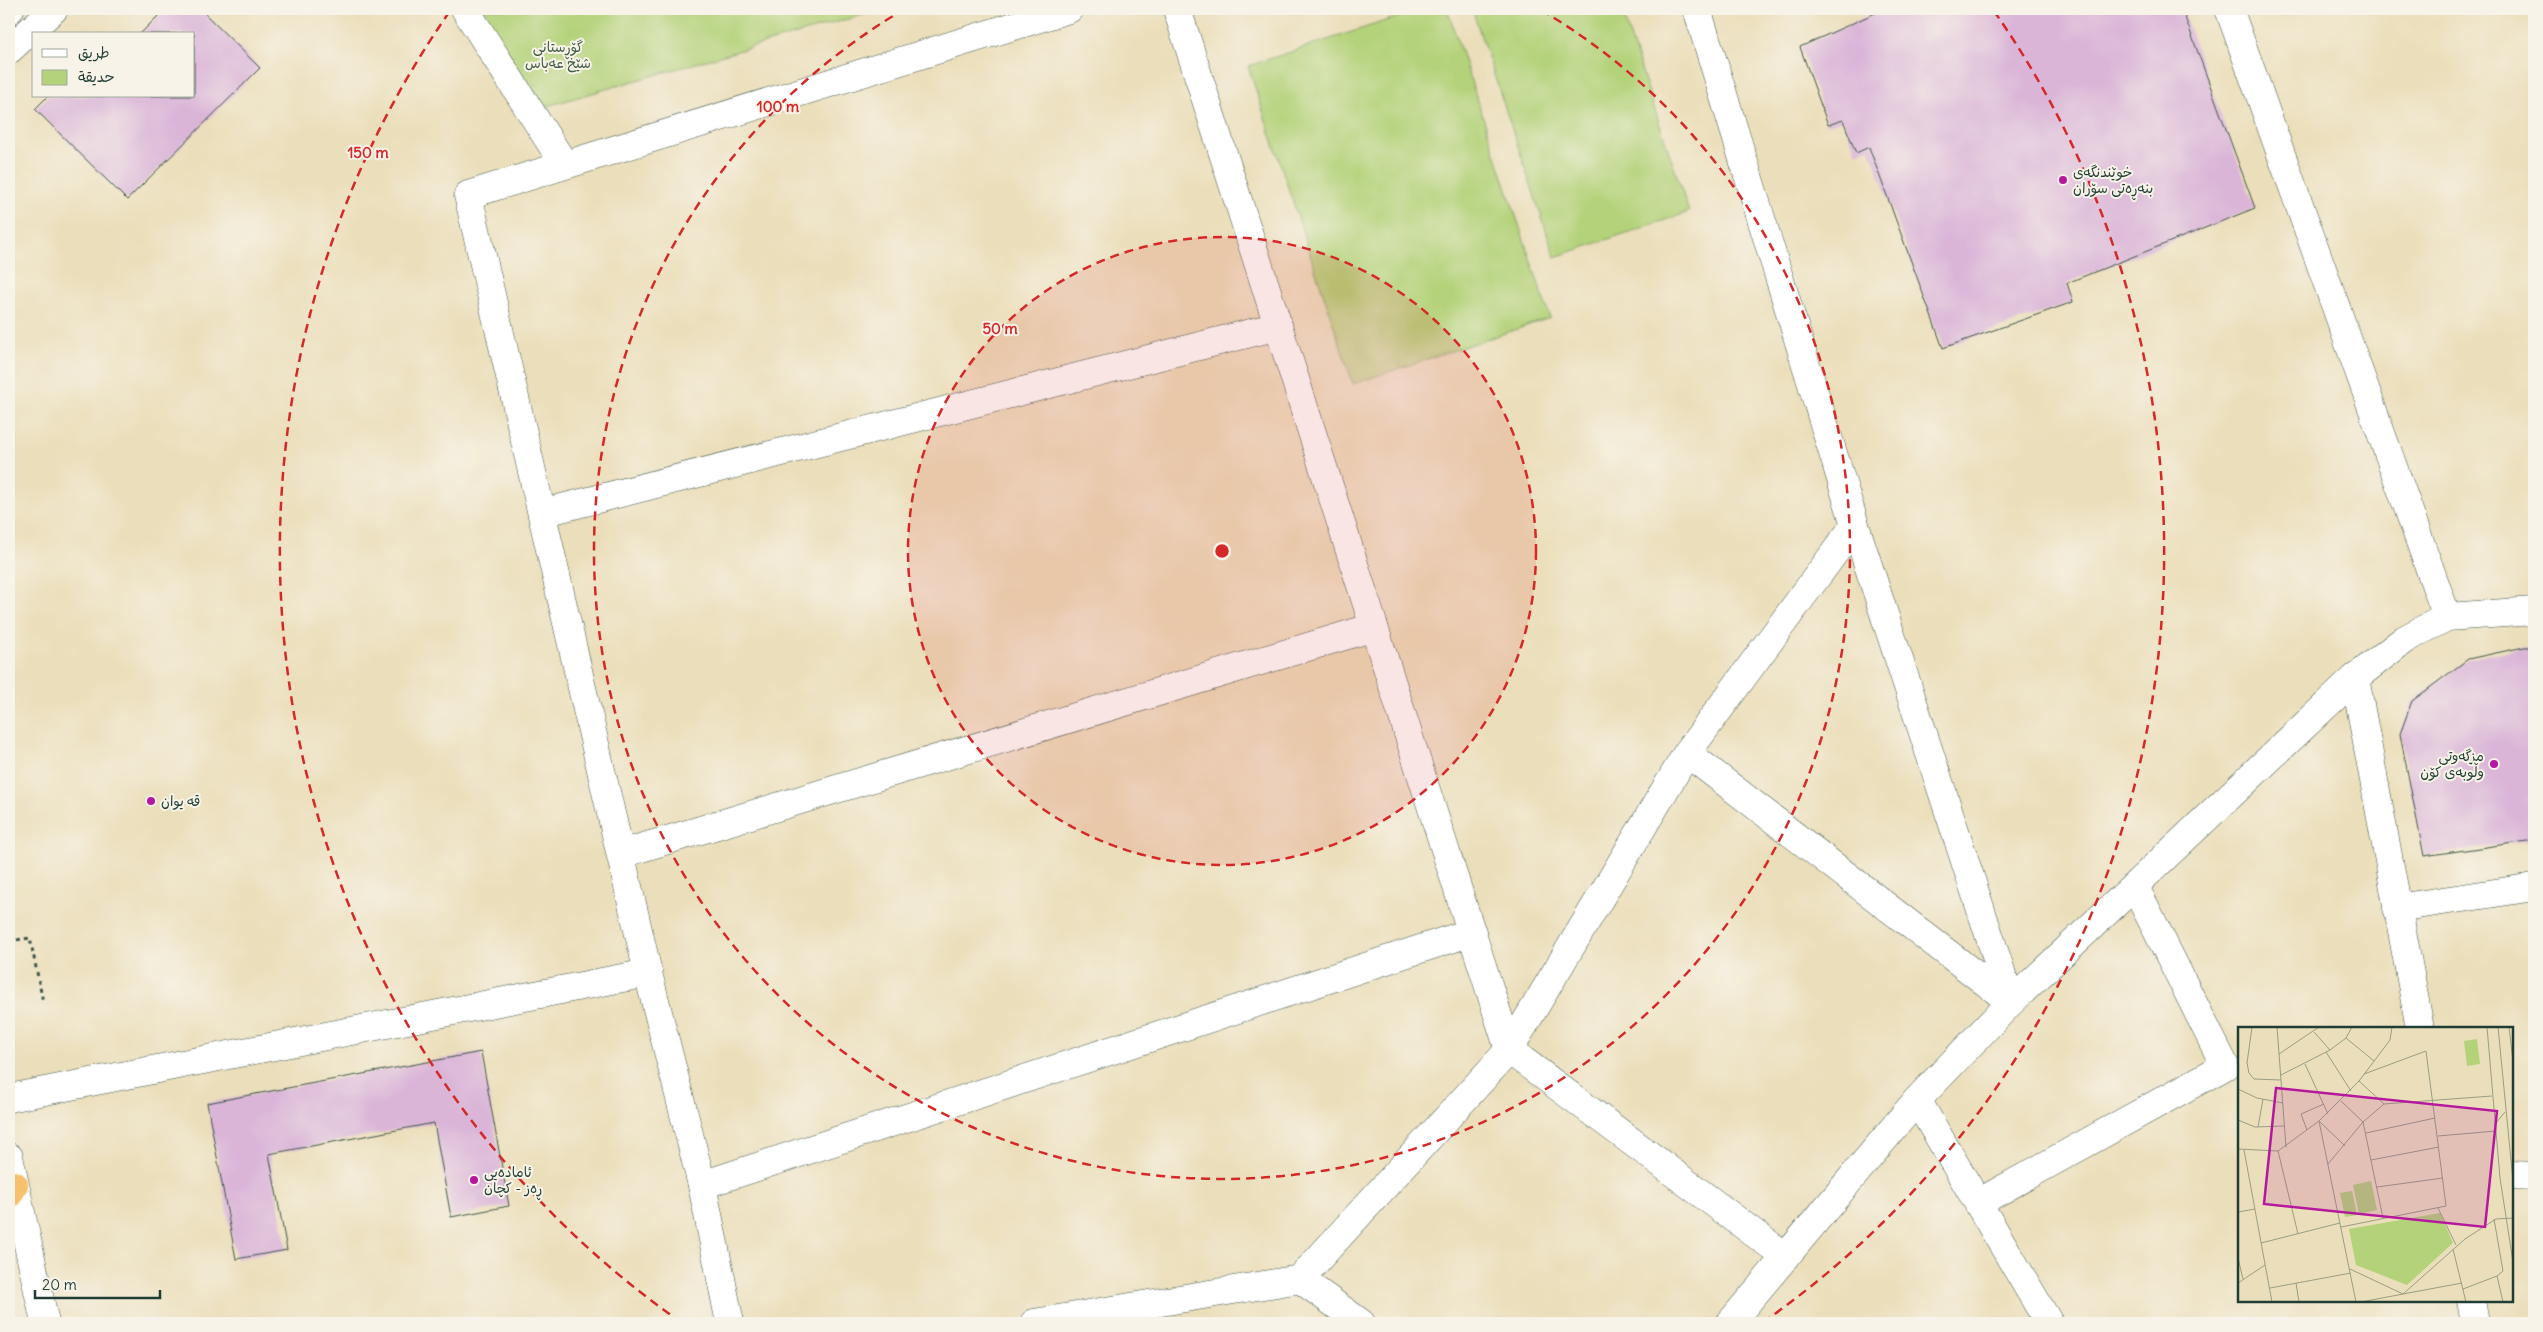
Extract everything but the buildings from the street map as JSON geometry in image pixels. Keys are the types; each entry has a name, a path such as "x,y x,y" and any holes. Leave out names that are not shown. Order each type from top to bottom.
{"street":[{"path":"9,50 54,9"},
{"path":"465,9 564,164"},
{"path":"730,1323 702,1185 648,973 468,195 1069,9"},
{"path":"1177,9 1509,1050 1786,1257"},
{"path":"1697,9 1855,525 2011,1002"},
{"path":"2229,9 2447,617"},
{"path":"542,513 1278,326"},
{"path":"1034,1323 1300,1279 1509,1050 1688,752 1855,525"},
{"path":"1730,1323 1917,1100 2011,1002 2355,678 2405,639 2447,617 2534,611"},
{"path":"621,854 1374,627"},
{"path":"2355,678 2420,1027"},
{"path":"1688,752 2011,1002"},
{"path":"1978,1203 2225,1066 2135,887"},
{"path":"2397,908 2534,888"},
{"path":"702,1185 1472,932"},
{"path":"9,1098 648,973"},
{"path":"1917,1100 2049,1323"},
{"path":"9,1157 12,1189 45,1323"},
{"path":"2513,1175 2534,1176"},
{"path":"1300,1279 1360,1323"},
{"path":"2471,1302 2475,1323"}],"path":[{"path":"9,941 30,938 42,1002"}],"green space":[{"name":"گۆڕستانی شێخ عەباس","path":"479,9 883,9 537,109"},
{"path":"1422,9 1447,9 1550,318 1353,384 1248,66"},
{"path":"1472,9 1621,9 1689,212 1555,257"}],"place":[{"name":"خوێندنگەی بنەڕەتی سۆران","path":"2063,180"},
{"name":"مزگەوتی وڵوبەی کۆن","path":"2494,764"},
{"name":"قه یوان","path":"151,801"},
{"name":"ئامادەیی ڕەز - کچان","path":"474,1180"}]}
